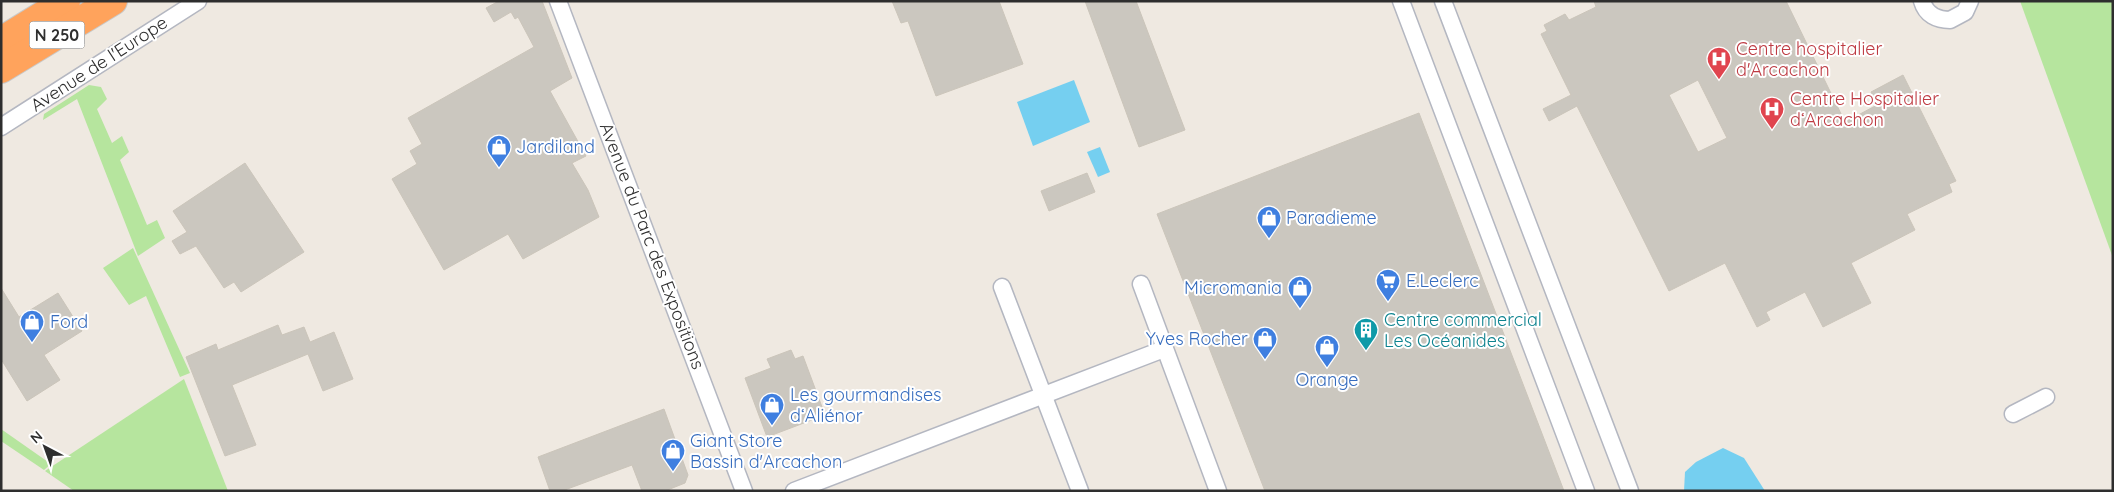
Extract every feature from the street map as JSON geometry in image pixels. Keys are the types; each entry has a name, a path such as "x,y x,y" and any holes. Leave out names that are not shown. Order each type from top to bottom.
{"highway":[{"name":"N 250","path":"1,41 66,1"},
{"name":"N 250","path":"1,69 112,1"}],"street":[{"name":"Avenue de l'Europe","path":"1,127 198,1"},
{"name":"Avenue du Parc des Expositions","path":"558,1 744,491"},
{"path":"1400,1 1586,491"},
{"path":"1444,1 1630,491"},
{"path":"1922,1 1927,12 1933,17 1950,20 1965,12 1970,1"},
{"path":"1141,284 1218,491"},
{"path":"1002,287 1080,491"},
{"path":"794,491 1164,349"},
{"path":"2012,414 2046,397"}],"green space":[{"path":"2020,1 2113,1 2113,258"},
{"path":"89,85 101,87 107,99 97,109 112,143 122,136 129,152 120,160 147,225 157,220 165,238 138,256 77,99 43,120 44,114"},
{"path":"133,248 190,373 180,377 146,296 129,305 103,268"},
{"path":"184,379 228,491 74,491 45,471"},
{"path":"1,429 51,464 44,470 1,441"}],"water":[{"path":"1074,80 1090,122 1033,146 1017,102"},
{"path":"1100,147 1110,172 1098,177 1087,152"},
{"path":"1723,448 1744,458 1765,491 1684,491 1685,472 1696,462"}],"building":[{"path":"499,1 542,1 572,78 550,91 586,156 572,163 588,190 599,217 523,259 508,234 444,270 392,179 417,164 410,151 422,144 408,118 534,47 518,17 515,19 511,12 494,22 486,8"},
{"path":"892,1 999,1 1023,64 936,96 908,21 901,23"},
{"path":"1085,1 1136,1 1185,130 1139,147"},
{"path":"1594,1 1786,1 1845,122 1877,105 1871,92 1903,75 1956,181 1949,184 1952,192 1907,214 1915,230 1851,263 1871,303 1823,327 1805,292 1766,312 1770,320 1757,327 1725,263 1669,291 1577,106 1549,121 1543,109 1571,95 1541,34 1547,31 1544,25 1565,14 1569,20 1596,7","holes":["1698,80 1727,138 1698,152 1669,95"]},
{"name":"Centre commercial Les Océanides","path":"1419,113 1564,491 1265,491 1157,214"},
{"path":"245,163 304,252 241,292 234,282 224,288 196,246 180,254 172,241 187,232 173,211"},
{"path":"1087,173 1095,192 1049,211 1041,191"},
{"name":"Ford","path":"1,288 19,317 58,293 82,331 44,355 60,380 27,401 1,359"},
{"path":"278,325 282,335 304,327 310,342 334,332 353,379 323,391 308,354 232,385 256,445 225,456 186,357 216,344 218,350"},
{"path":"791,350 795,359 803,356 825,415 767,437 745,378 771,368 767,359"},
{"path":"664,409 688,475 685,483 665,491 642,491 632,465 562,491 550,491 538,457"}],"place":[{"name":"Centre hospitalier d'Arcachon","path":"1719,80"},
{"name":"Centre Hospitalier d‘Arcachon","path":"1772,130"},
{"name":"Jardiland","path":"499,168"},
{"name":"Paradieme","path":"1269,239"},
{"name":"E.Leclerc","path":"1388,302"},
{"name":"Micromania","path":"1300,309"},
{"name":"Ford","path":"32,343"},
{"name":"Centre commercial Les Océanides","path":"1366,351"},
{"name":"Yves Rocher","path":"1265,360"},
{"name":"Orange","path":"1327,368"},
{"name":"Les gourmandises d‘Aliénor","path":"772,426"},
{"name":"Giant Store Bassin d'Arcachon","path":"673,472"}]}
